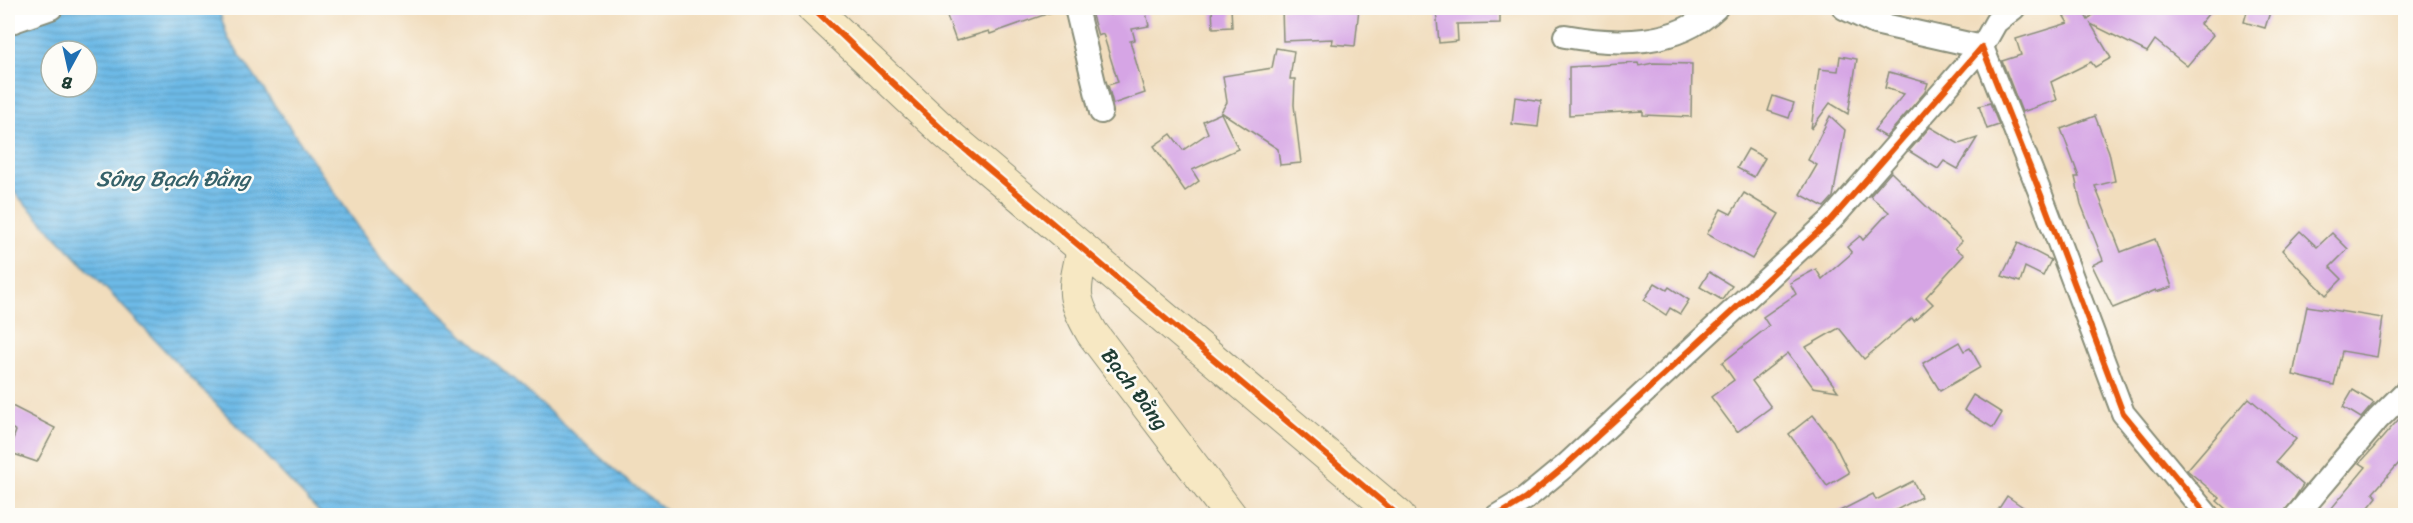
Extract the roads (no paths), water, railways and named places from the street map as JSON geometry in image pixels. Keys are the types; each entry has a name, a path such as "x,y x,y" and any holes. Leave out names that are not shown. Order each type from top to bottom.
{"street":[{"path":"8,22 51,8"},
{"path":"1076,8 1101,112"},
{"path":"1565,36 1611,43 1644,41 1692,24 1716,8"},
{"path":"1844,8 1875,23 1982,47"},
{"path":"1497,516 1525,499 1565,466 1806,244 1931,108 1982,47 1995,22 2014,8"},
{"path":"819,9 947,134 1399,516"},
{"path":"1982,47 2041,195 2123,413 2208,516"},
{"name":"Bạch Đằng","path":"1083,249 1076,283 1076,305 1092,333 1231,516"},
{"path":"2296,516 2378,419 2406,391"}],"water":[{"name":"Sông Bạch Đằng","path":"8,8 218,8 228,38 382,261 621,476 672,515 322,515 8,186"}]}
